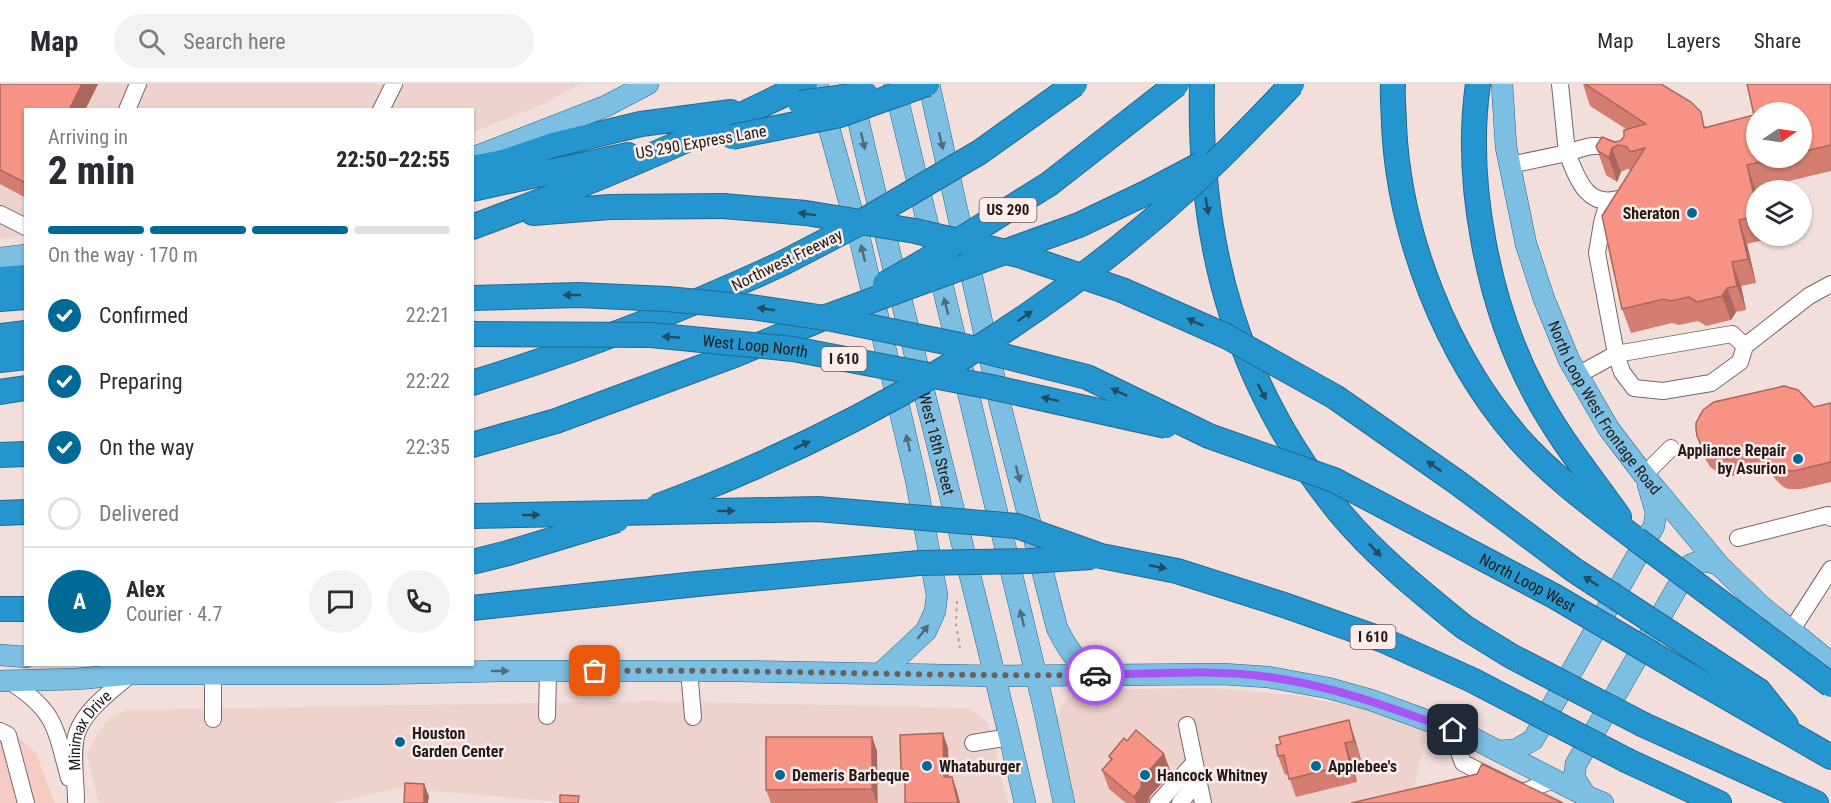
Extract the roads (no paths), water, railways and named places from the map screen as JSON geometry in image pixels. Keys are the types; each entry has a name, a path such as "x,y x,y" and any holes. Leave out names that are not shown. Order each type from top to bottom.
{"highway":[{"path":"474,226 562,194 686,142 805,84"},
{"name":"Northwest Freeway","path":"474,382 563,354 650,322 783,263 856,225 980,152 1075,84"},
{"name":"US 290","path":"474,444 556,421 737,354 826,317 939,253 1049,184 1177,84"},
{"path":"1202,84 1201,126 1205,195 1216,263 1234,324 1257,382 1295,452 1341,514 1388,564 1464,627 1511,656 1644,725 1816,803"},
{"path":"474,561 591,529 749,470 858,418 936,374 1043,303 1122,244 1195,182 1251,128 1292,84"},
{"path":"826,317 1079,225 1148,192 1215,156 1276,111 1307,84"},
{"path":"1393,84 1396,158 1409,226 1425,278 1455,344 1482,389 1518,437 1560,480 1831,685"},
{"path":"1478,84 1474,157 1479,215 1492,281 1513,346 1534,391 1558,433 1636,539"},
{"path":"474,168 503,162 553,145 641,124 915,85"},
{"name":"US 290 Express Lane","path":"474,189 580,164 757,133 840,115 915,85"},
{"path":"474,221 610,207 723,207 806,213 915,231 1018,255 1122,290 1226,336 1335,397 1458,483 1574,570 1759,691 1795,736"},
{"path":"0,279 24,277"},
{"path":"474,298 579,295 667,300 751,307 832,319 960,345 1087,377 1209,436"},
{"path":"0,299 24,297"},
{"path":"0,336 24,333"},
{"name":"West Loop North","path":"474,334 651,335 793,349 1003,389 1209,436"},
{"path":"0,360 24,357"},
{"path":"0,392 24,388"},
{"name":"North Loop West","path":"1209,436 1334,480 1554,596 1831,757"},
{"path":"0,455 24,454"},
{"name":"I 610","path":"474,516 818,509 1017,526 1101,556 1177,571 1383,640 1473,680 1628,761 1719,803"},
{"path":"0,513 24,512"},
{"path":"474,608 918,564 1028,561 1101,556"},
{"path":"0,609 24,609"}],"main road":[{"path":"474,157 606,106 648,84"},
{"path":"817,84 858,234 909,446 937,595 935,611 926,631 881,673"},
{"name":"West 18th Street","path":"850,84 881,221 996,676 1025,803"},
{"name":"North Loop West Frontage Road","path":"1502,84 1506,147 1526,244 1544,299 1569,360 1609,429 1719,565 1760,605 1831,663"},
{"path":"915,85 1035,675 1064,803"},
{"path":"915,85 1001,408 1056,628 1076,661 1091,675"},
{"path":"0,258 24,255"},
{"path":"1498,751 1515,750 1533,740 1654,526 1654,506 1644,475"},
{"path":"1594,800 1574,777 1576,764 1690,565 1699,561 1709,561 1719,565"},
{"path":"0,655 24,657"},
{"path":"89,666 105,675"},
{"path":"4,681 77,679 131,674 689,670 996,676 1222,674 1268,677 1328,688 1371,700 1467,735 1594,800"}],"street":[{"path":"128,108 138,84"},
{"path":"382,108 394,84"},
{"path":"1560,84 1567,153 1583,188 1596,199 1608,202 1620,199 1628,187"},
{"path":"1510,165 1600,145 1623,156"},
{"path":"1608,202 1597,254 1616,354 1622,372 1634,388 1663,391 1711,383 1740,362 1745,346 1809,296 1831,284"},
{"path":"0,214 24,226"},
{"path":"1578,375 1616,354 1732,334 1745,346"},
{"path":"1644,475 1671,448"},
{"path":"1738,537 1828,515 1831,518"},
{"path":"1791,631 1831,569"},
{"path":"689,670 693,717"},
{"path":"547,716 548,672"},
{"name":"Minimax Drive","path":"76,802 75,744 77,732 99,702 131,674"},
{"path":"213,674 213,719"},
{"name":"Minimax Drive","path":"4,681 29,694 43,707 54,725 76,802"},
{"path":"1187,725 1199,790"},
{"path":"1453,730 1460,757 1467,765 1520,791 1526,791 1553,780"},
{"path":"0,731 8,735 26,803"},
{"path":"973,743 1010,737"},
{"path":"1158,803 1199,790"},
{"path":"1168,803 1199,790"},
{"path":"1180,803 1199,790"}],"place":[{"name":"Sheraton","path":"1692,213"},
{"name":"Appliance Repair by Asurion","path":"1798,459"},
{"name":"Houston Garden Center","path":"400,742"},
{"name":"Whataburger","path":"927,766"},
{"name":"Applebee's","path":"1316,766"},
{"name":"Demeris Barbeque","path":"780,775"},
{"name":"Hancock Whitney","path":"1145,775"}]}
